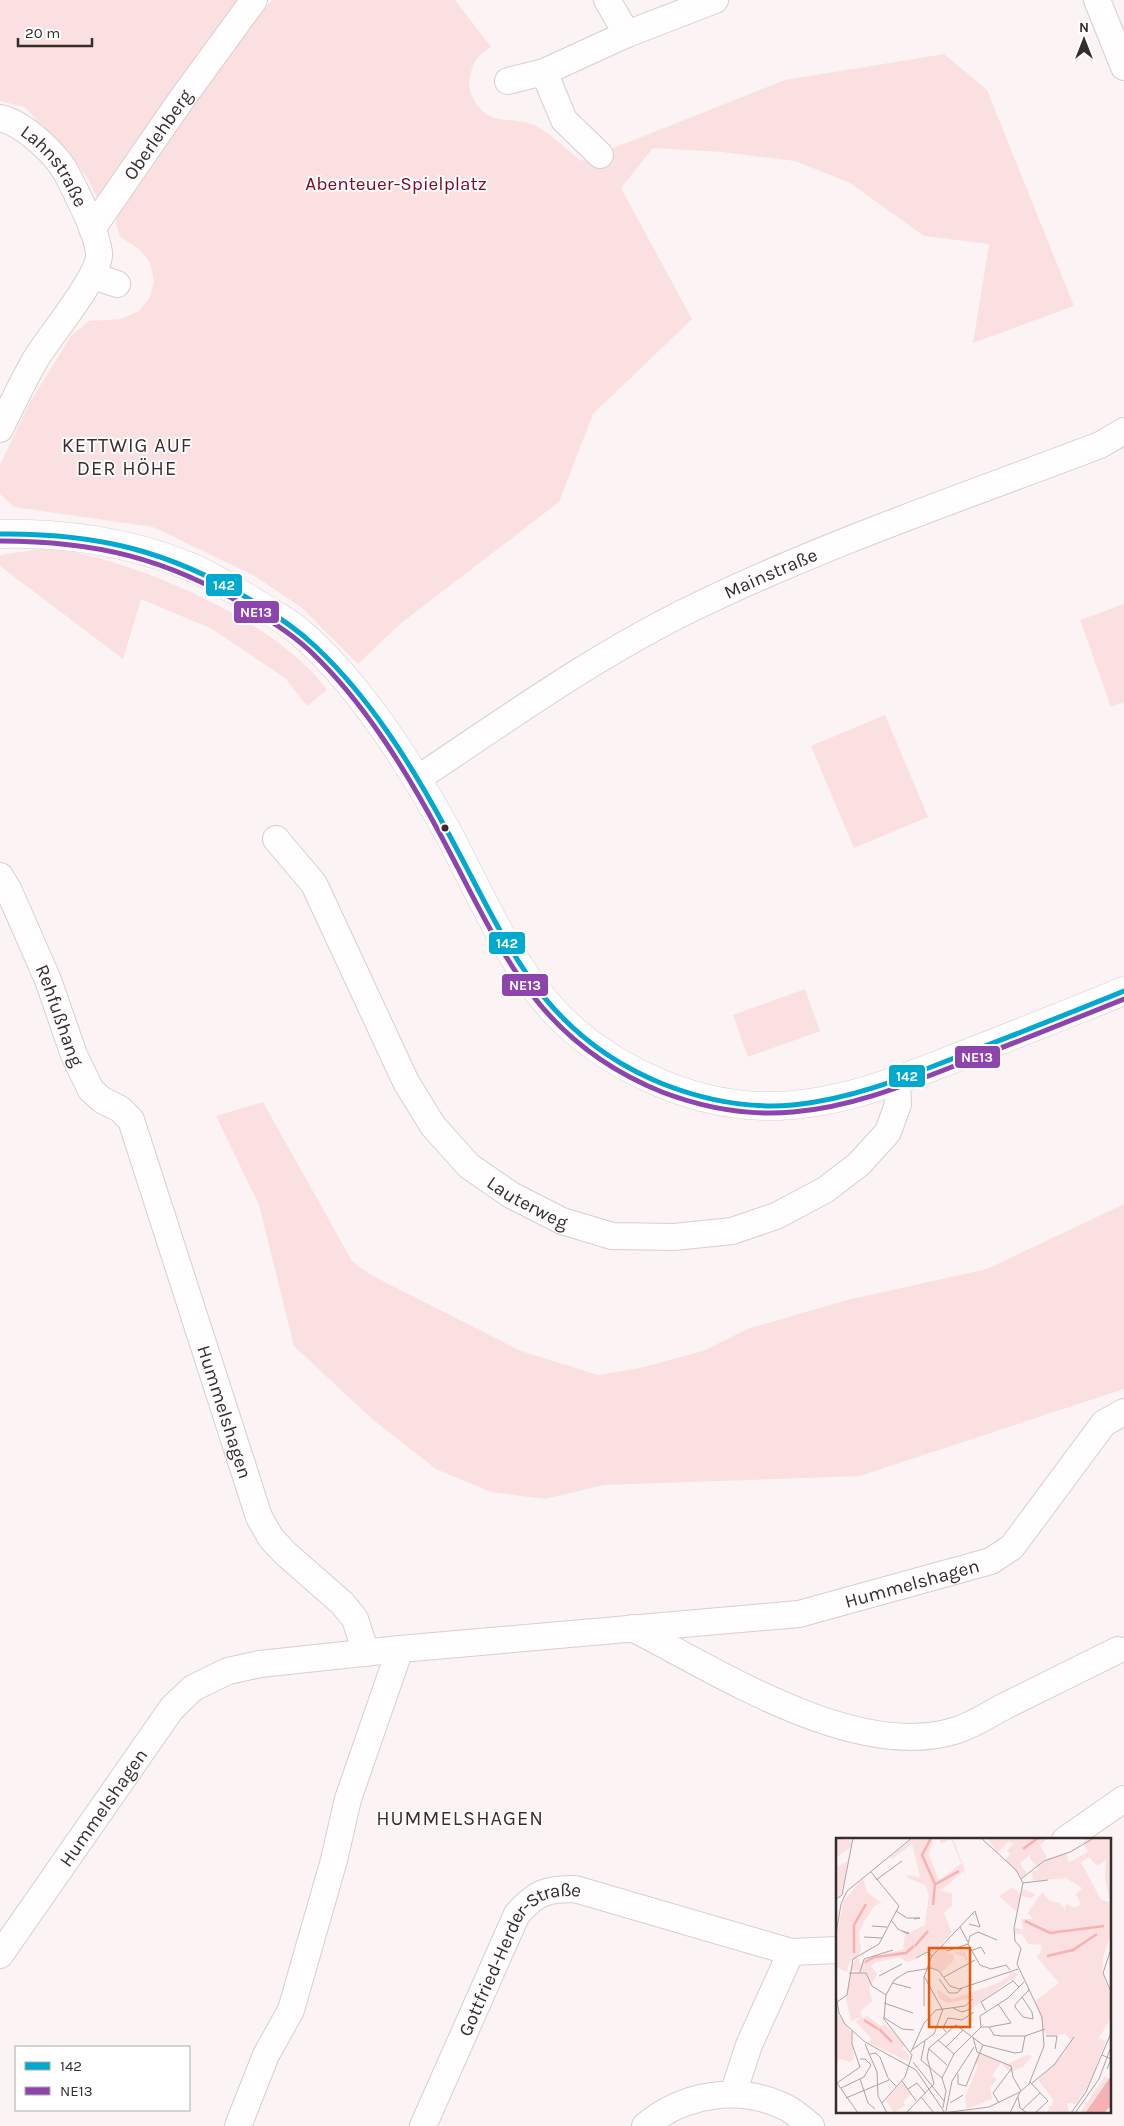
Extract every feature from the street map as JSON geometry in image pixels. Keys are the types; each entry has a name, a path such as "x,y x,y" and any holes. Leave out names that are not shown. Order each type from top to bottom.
{"street":[{"name":"Oberlehberg","path":"92,229 181,100 254,0"},
{"path":"606,0 626,34"},
{"path":"508,81 544,72 626,34 715,0"},
{"path":"1097,0 1124,67"},
{"path":"544,72 564,120 600,155"},
{"name":"Lahnstraße","path":"0,118 11,120 37,139 65,169 92,229"},
{"path":"0,429 34,361 105,280 100,254 92,229"},
{"name":"Mainstraße","path":"417,779 524,708 647,632 762,576 1100,445 1124,431"},
{"path":"0,534 29,533 147,552 188,566 242,594 294,628 339,672 376,718 417,779 521,968 553,1010 607,1055 662,1083 703,1097 739,1104 766,1106 809,1104 856,1094 897,1081 1124,991"},
{"name":"Lauterweg","path":"276,839 314,884 406,1082 434,1126 469,1166 511,1195 562,1221 612,1236 674,1238 732,1231 776,1216 825,1190 859,1164 888,1132 898,1104 897,1081"},
{"name":"Rehfußhang","path":"0,876 9,890 48,980 74,1055 91,1090 102,1100 120,1109 131,1120 137,1140"},
{"name":"Hummelshagen","path":"137,1140 259,1517 271,1538 286,1554 342,1603 355,1620 366,1652"},
{"name":"Hummelshagen","path":"0,1954 172,1708 193,1688 236,1669 260,1664 366,1652 799,1614 991,1561 1012,1547 1104,1423 1124,1412"},
{"path":"632,1628 757,1692 829,1723 854,1730 906,1737 955,1731 1118,1650"},
{"path":"238,2126 266,2055 283,2026 296,1994 334,1860 348,1799 400,1649"},
{"path":"1068,1838 1124,1799"},
{"name":"Gottfried-Herder-Straße","path":"423,2126 517,1914 532,1897 552,1889 575,1889 792,1952 836,1950"},
{"path":"732,2094 749,2045 792,1952"},
{"path":"645,2126 680,2104 704,2097 732,2094 764,2098 785,2107 811,2126"}],"green space":[{"path":"0,0 243,0 98,200 88,179 69,152 24,107 0,101"},
{"name":"Abenteuer-Spielplatz","path":"272,0 455,0 491,47 477,59 472,67 469,80 471,95 480,109 487,115 495,118 520,121 538,127 581,161 785,80 944,54 987,90 1074,306 973,343 989,244 924,236 850,183 795,161 722,152 653,148 621,188 692,319 593,414 559,502 400,624 358,664 302,608 255,576 153,527 14,507 0,494 0,465 29,404 71,336 89,321 121,319 139,311 150,297 154,281 150,262 139,249 120,237 116,224 118,212 215,71"},
{"path":"41,549 77,553 113,562 147,574 216,604 280,644 306,666 327,690 307,706 285,678 212,629 141,599 123,659 0,566 0,555"},
{"path":"1124,604 1124,702 1111,707 1080,620"},
{"path":"885,715 928,817 854,848 811,746"},
{"path":"805,989 820,1031 748,1057 733,1015"},
{"path":"263,1102 352,1261 369,1274 521,1351 598,1375 640,1368 703,1351 747,1329 847,1300 987,1269 1124,1204 1124,1389 860,1476 604,1485 545,1499 491,1492 436,1469 372,1419 294,1346 259,1205 216,1116"}],"transit line":[{"name":"142","path":"0,534 69,537 132,548 163,558 223,584 270,612 301,634 336,667 354,688 404,756 433,805 508,944 530,978 555,1010 584,1038 620,1063 663,1084 710,1099 759,1106 816,1102 860,1092 903,1078 1124,991"},
{"name":"NE13","path":"0,541 67,544 129,556 158,565 188,576 217,590 272,622 303,644 330,671 366,714 398,761 427,810 503,952 526,986 551,1017 581,1046 618,1071 662,1092 726,1110 743,1112 793,1112 838,1105 882,1093 1124,999"}],"district":[{"name":"KETTWIG AUF DER HÖHE","path":"127,456"},
{"name":"HUMMELSHAGEN","path":"460,1818"}]}
